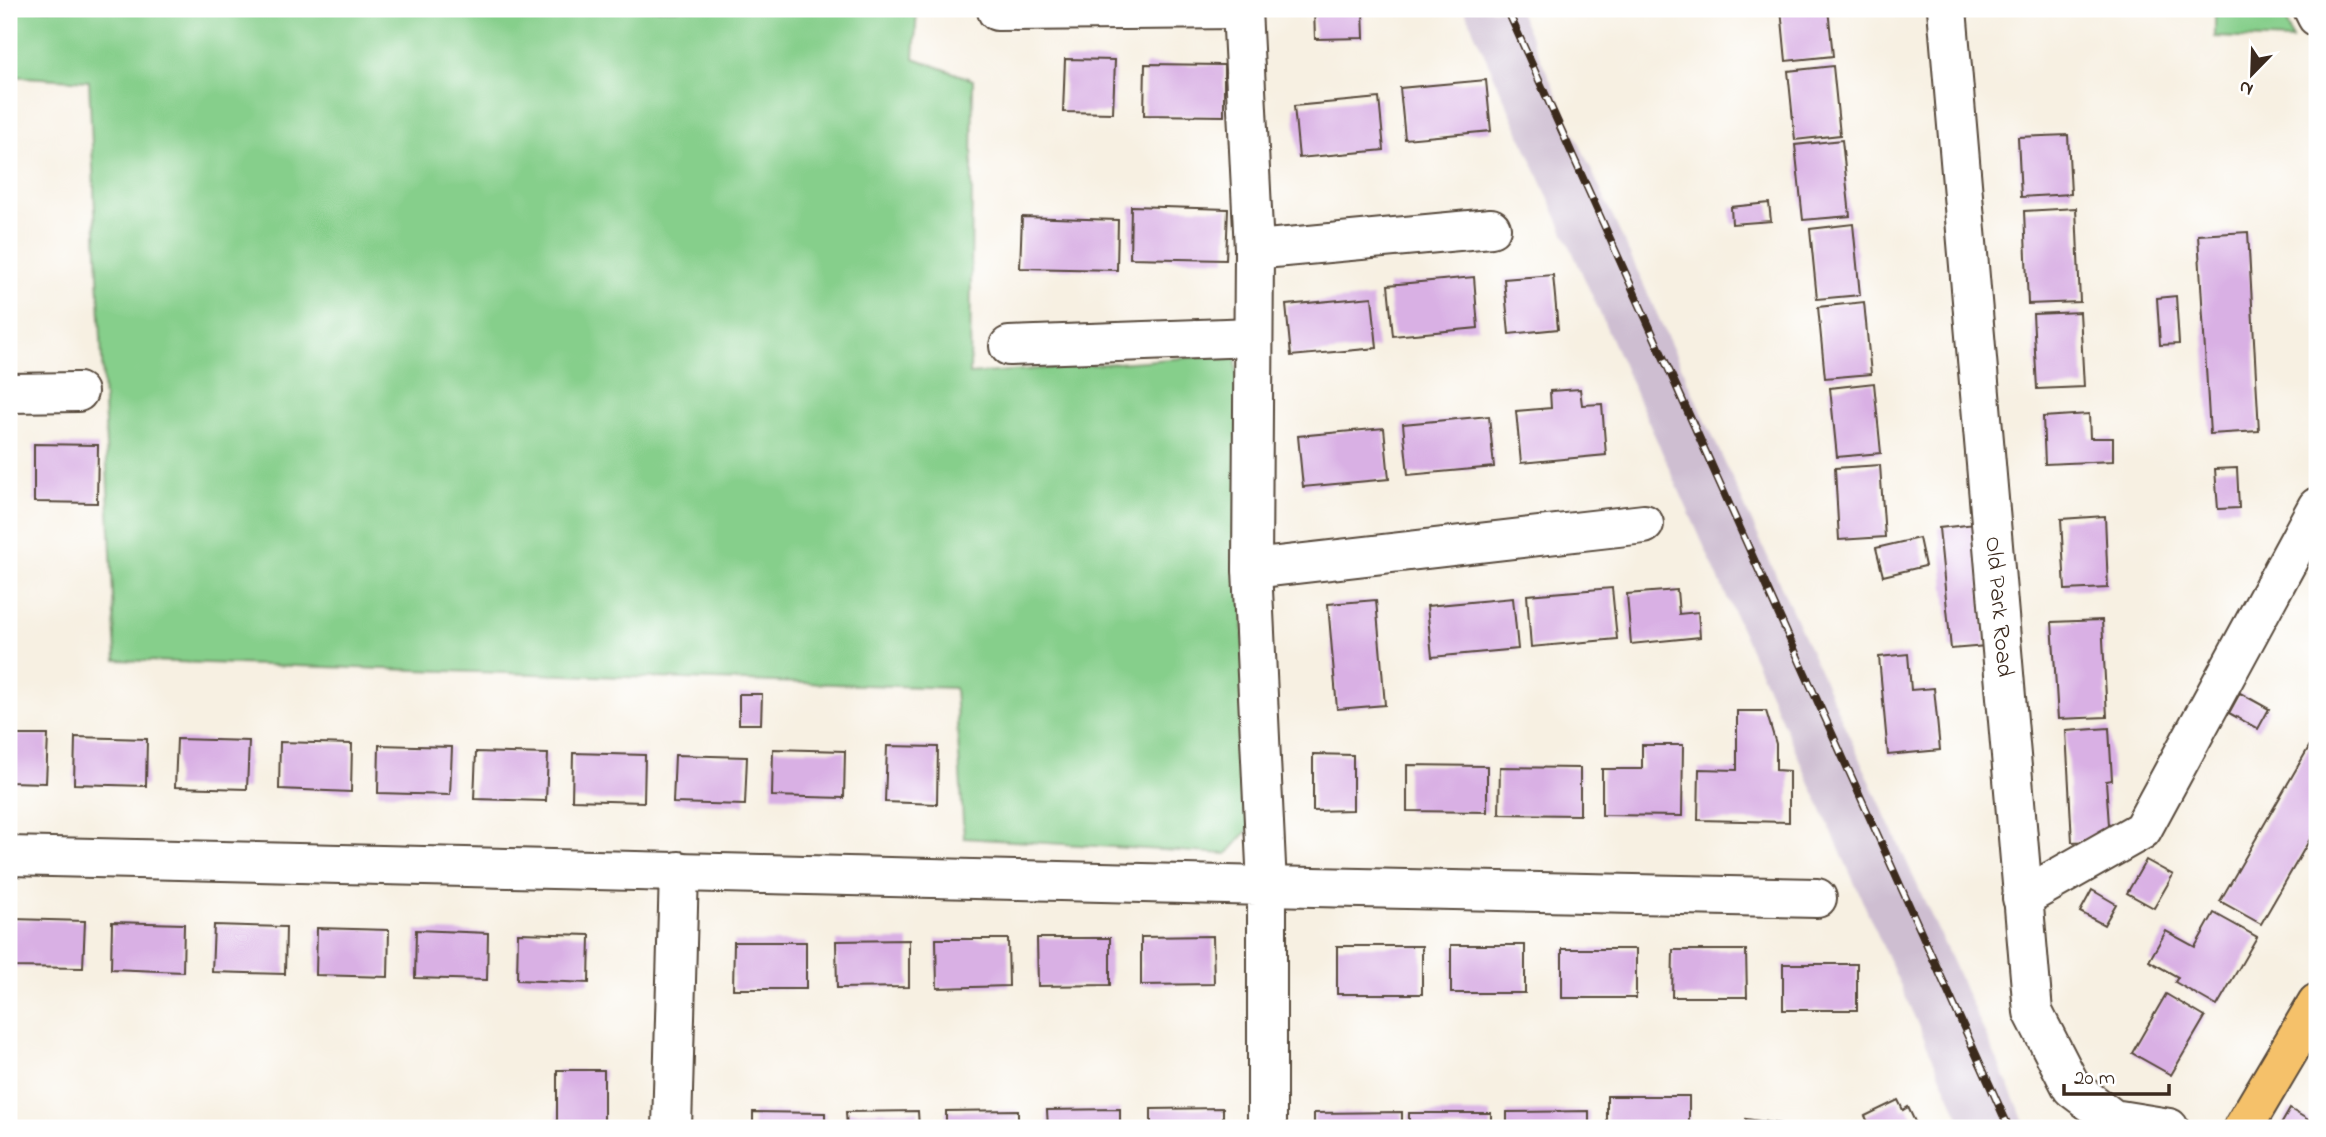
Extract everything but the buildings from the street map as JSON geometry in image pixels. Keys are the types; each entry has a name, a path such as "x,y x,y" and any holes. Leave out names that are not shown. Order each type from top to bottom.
{"main road":[{"path":"2243,1128 2317,1003"}],"street":[{"path":"997,11 1242,9 1254,250 1252,569 1267,886 1267,1128"},
{"name":"Old Park Road","path":"1947,9 2033,1012 2072,1087 2113,1119 2169,1128"},
{"path":"2313,9 2317,17"},
{"path":"1254,250 1491,228"},
{"path":"1009,346 1253,337"},
{"path":"9,393 78,392"},
{"path":"2022,898 2142,830 2317,507"},
{"path":"1252,569 1644,524"},
{"path":"9,856 1817,898"},
{"path":"672,1128 680,871"}],"shaded area":[{"path":"1464,9 1518,9 2028,1128 1964,1128"}],"green space":[{"path":"9,9 917,9 914,58 973,80 970,374 1236,354 1249,829 1227,854 964,838 955,688 116,660 89,81 9,76"},
{"path":"2215,9 2283,9 2292,40 2215,37"}],"railway":[{"path":"1507,9 2009,1128"}]}
